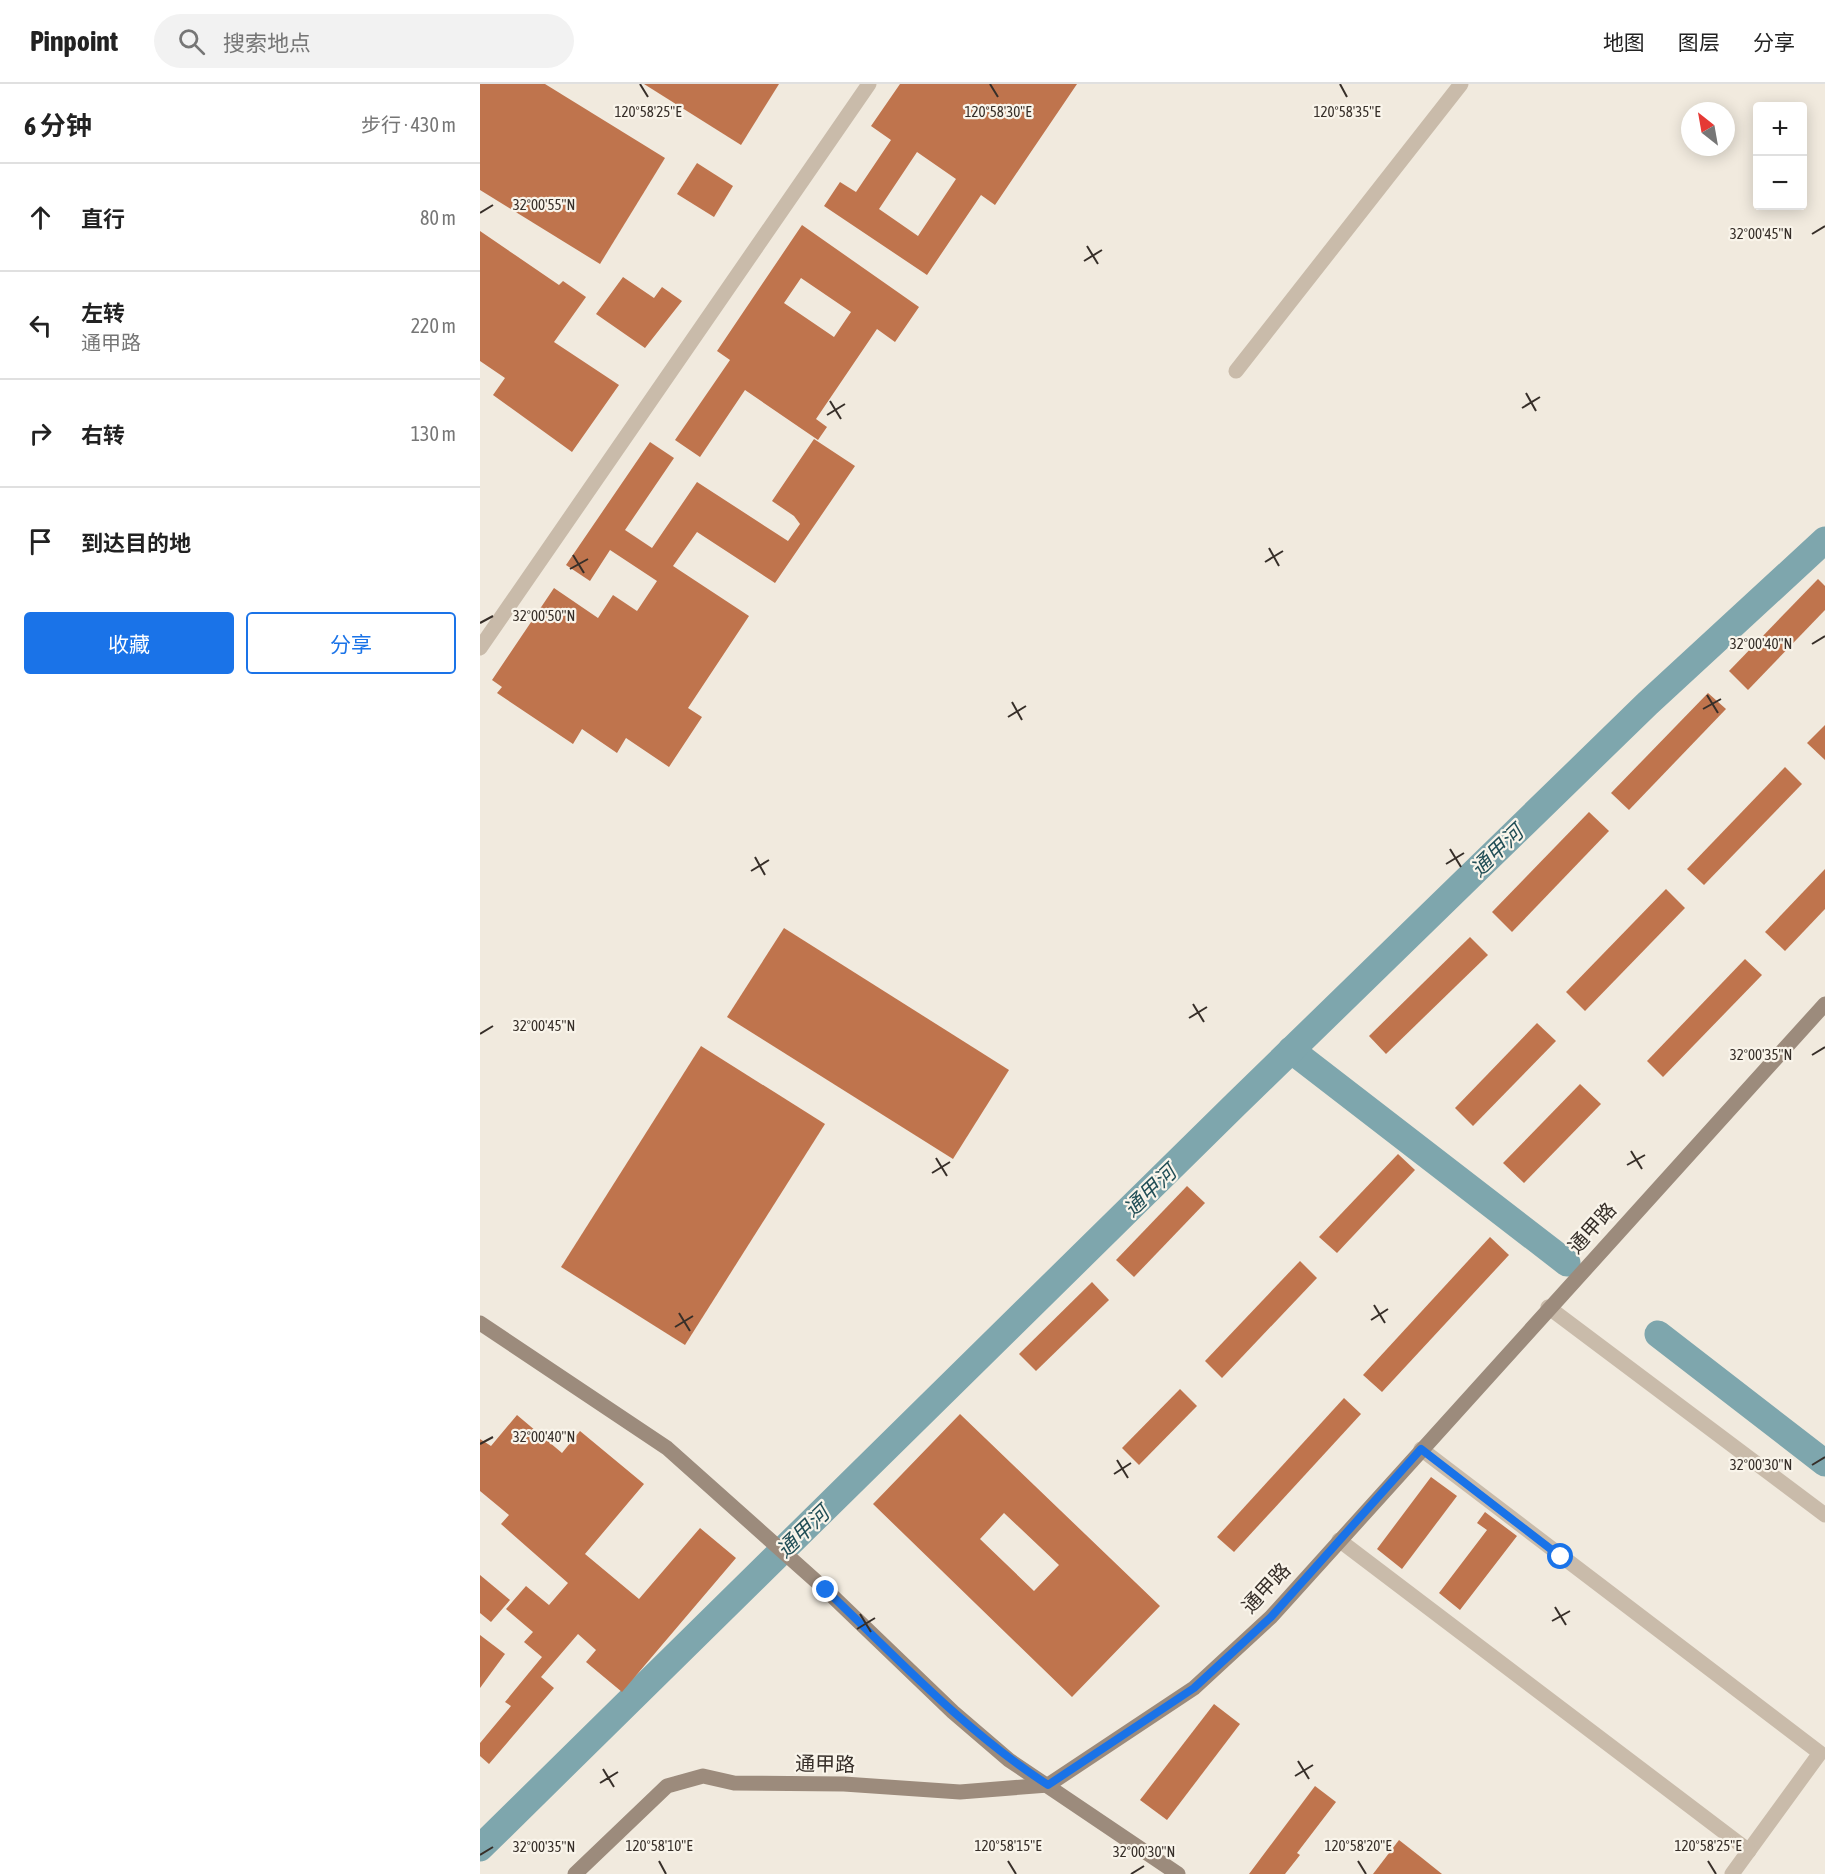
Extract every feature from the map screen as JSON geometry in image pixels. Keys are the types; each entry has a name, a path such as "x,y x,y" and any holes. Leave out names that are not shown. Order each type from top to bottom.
{"street":[{"path":"480,648 869,84"},
{"path":"1236,371 1461,84"},
{"name":"通甲路","path":"575,1874 667,1786 702,1776 734,1783 844,1784 960,1791 1048,1785 1194,1688 1271,1617 1548,1307 1825,1004"},
{"path":"1548,1307 1825,1515"},
{"path":"480,1323 667,1448 775,1544 953,1712 1009,1760 1178,1874"},
{"path":"1421,1449 1820,1753 1732,1874"},
{"path":"1339,1540 1749,1851"}],"building":[{"path":"480,84 545,84 665,158 600,264 480,190"},
{"path":"644,84 779,84 741,145"},
{"path":"900,84 1077,84 995,205 981,195 927,275 824,206 840,182 856,192 891,140 871,126","holes":["917,152 956,179 918,236 879,209"]},
{"path":"697,163 733,186 714,217 677,194"},
{"path":"802,225 919,307 895,342 877,329 816,419 827,427 818,440 745,390 700,457 675,440 730,360 717,351","holes":["801,278 851,312 834,337 784,303"]},
{"path":"480,231 559,285 563,281 586,297 554,342 619,385 572,452 493,395 505,378 480,361"},
{"path":"623,277 654,298 662,287 682,301 645,348 596,314"},
{"path":"814,439 855,466 775,583 697,532 673,566 749,616 688,708 702,717 669,767 626,738 617,753 582,729 573,744 497,693 502,687 492,680 554,588 598,618 613,595 637,611 657,581 610,550 590,581 566,565 650,442 674,458 625,530 652,548 697,482 788,541 800,524 794,516 772,501"},
{"path":"1818,579 1825,586 1825,610 1748,690 1729,671"},
{"path":"1708,693 1726,709 1629,810 1611,793"},
{"path":"1825,725 1825,760 1807,743"},
{"path":"1785,767 1802,784 1704,885 1687,869"},
{"path":"1589,812 1609,831 1512,932 1492,912"},
{"path":"1825,869 1825,909 1785,951 1765,932"},
{"path":"1666,889 1685,908 1585,1011 1566,992"},
{"path":"784,928 1009,1070 953,1159 727,1017"},
{"path":"1470,937 1488,955 1386,1054 1369,1036"},
{"path":"1745,959 1762,975 1663,1077 1647,1061"},
{"path":"1537,1023 1556,1041 1473,1126 1455,1108"},
{"path":"701,1046 825,1124 685,1345 561,1267"},
{"path":"1580,1084 1601,1104 1524,1183 1503,1163"},
{"path":"1398,1154 1415,1170 1337,1253 1319,1237"},
{"path":"1187,1186 1205,1203 1134,1277 1116,1260"},
{"path":"1490,1237 1509,1255 1382,1392 1363,1375"},
{"path":"1300,1261 1317,1278 1222,1378 1205,1361"},
{"path":"1092,1282 1109,1300 1036,1371 1019,1354"},
{"path":"1180,1389 1197,1406 1139,1465 1122,1448"},
{"path":"1344,1398 1361,1414 1234,1552 1217,1537"},
{"path":"960,1414 1160,1606 1072,1697 873,1504","holes":["1004,1513 1059,1565 1034,1591 980,1539"]},
{"path":"517,1415 562,1453 580,1431 644,1484 585,1554 639,1599 700,1528 736,1558 622,1692 586,1662 596,1650 578,1634 541,1677 554,1688 489,1764 480,1756 480,1743 511,1706 505,1702 542,1657 524,1642 533,1632 506,1609 526,1586 549,1605 568,1583 501,1524 509,1515 480,1491 480,1439 491,1446"},
{"path":"1431,1477 1457,1496 1402,1569 1377,1549"},
{"path":"1485,1512 1517,1536 1460,1610 1439,1593 1487,1530 1477,1523"},
{"path":"480,1575 510,1600 491,1622 480,1613"},
{"path":"480,1635 505,1654 480,1688"},
{"path":"1214,1704 1240,1724 1167,1820 1140,1800"},
{"path":"1315,1786 1336,1802 1297,1853 1300,1855 1285,1874 1249,1874"},
{"path":"1399,1840 1422,1858 1442,1874 1373,1874"}],"waterway":[{"name":"通甲河","path":"480,1848 1236,1104 1647,704 1825,540"},
{"path":"1291,1050 1567,1263"},
{"path":"1658,1334 1825,1463"}],"route":[{"path":"826,1590 953,1712 1009,1760 1048,1785 1194,1688 1271,1617 1421,1449 1561,1557"}]}
